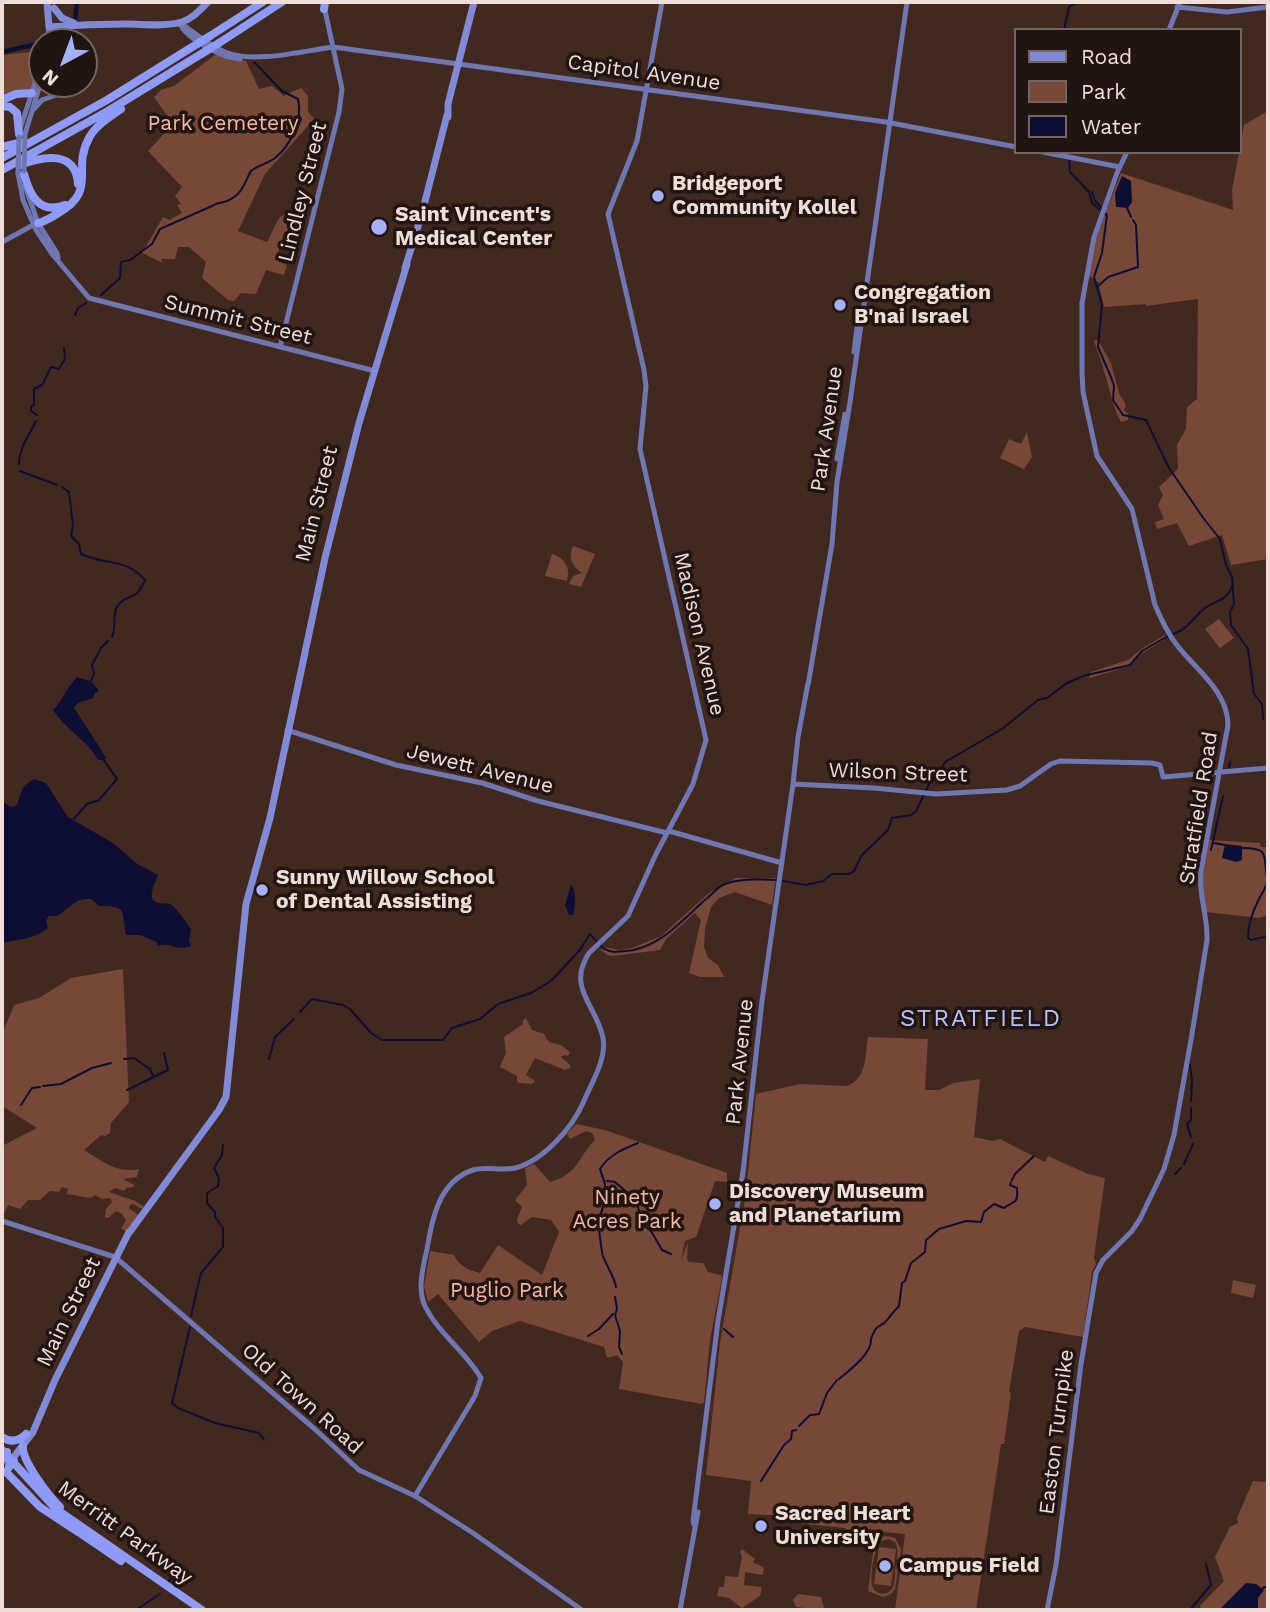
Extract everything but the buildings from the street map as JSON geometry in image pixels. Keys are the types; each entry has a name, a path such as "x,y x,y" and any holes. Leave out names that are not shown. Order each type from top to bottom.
{"highway":[{"path":"2,158 197,44 263,2"},
{"path":"2,172 155,83 282,2"},
{"path":"35,224 67,208 78,197 82,184 85,148 94,131 155,83"},
{"path":"2,103 16,94 28,94"},
{"path":"2,103 17,113 21,135"},
{"path":"2,146 19,144 61,125"},
{"path":"2,172 39,159 62,160 72,166 78,178 76,194 68,203 35,224"},
{"path":"22,173 30,194 37,203 46,208 56,208 68,203"},
{"path":"26,1434 16,1441 2,1437 6,1460 15,1482 40,1507 78,1532"},
{"path":"23,1446 23,1454 55,1502 97,1538"},
{"path":"6,1460 24,1464 35,1475"},
{"name":"Merritt Parkway","path":"6,1460 46,1505 78,1532 193,1610"},
{"name":"Merritt Parkway","path":"6,1460 48,1502 202,1610"}],"main road":[{"path":"51,4 54,27 74,24 179,22 196,14 208,2"},
{"name":"Main Street","path":"6,1460 23,1446 33,1432 115,1257 129,1233 219,1106 230,1057 246,904 269,815 318,583 374,370 422,220 476,2"},
{"name":"Madison Avenue","path":"415,1496 475,1396 481,1378 428,1311 422,1297 421,1285 435,1210 449,1188 470,1171 515,1168 533,1160 562,1134 579,1111 603,1047 600,1029 581,988 585,961 628,916 693,785 706,733 640,449 645,370 608,214 637,141 662,2"},
{"name":"Park Avenue","path":"680,1610 695,1525 718,1321 743,1172 762,1001 798,737 829,544 833,487 906,2"},
{"path":"51,4 62,18 74,24"},
{"name":"Lindley Street","path":"280,347 342,89 324,4"},
{"path":"1172,28 1180,5 1227,12 1268,7"},
{"name":"Capitol Avenue","path":"179,22 187,33 230,58 244,60 333,47 888,122 1014,147"},
{"path":"2,242 35,224 22,196 21,135 30,98"},
{"path":"21,135 36,98"},
{"path":"29,118 40,102 49,98"},
{"path":"1054,154 1120,167"},
{"name":"Stratfield Road","path":"1103,1260 1132,1231 1140,1219 1164,1169 1174,1135 1205,951 1207,931 1200,881 1228,725 1226,709 1215,689 1170,636 1155,605 1132,509 1097,456 1083,392 1082,303 1094,237 1125,154"},
{"name":"Summit Street","path":"35,224 58,258 93,300 374,370"},
{"name":"Jewett Avenue","path":"287,730 396,765 482,783 538,801 782,863"},
{"name":"Wilson Street","path":"793,784 926,793 1014,788 1060,761 1138,762 1160,765 1163,776 1220,772"},
{"path":"1220,772 1268,768"},
{"name":"Old Town Road","path":"2,1221 115,1257 317,1431 351,1464 363,1473 415,1496 473,1533 582,1610"},
{"name":"Easton Turnpike","path":"1047,1610 1056,1566 1093,1283 1103,1260"},
{"name":"Main Street","path":"6,1460 43,1408"}],"green space":[{"path":"28,52 28,95 2,102 2,55"},
{"name":"Park Cemetery","path":"216,54 246,61 259,89 272,86 285,97 301,88 308,96 308,112 314,119 265,174 238,231 267,242 279,218 289,211 300,215 294,233 284,232 278,253 281,255 279,262 287,265 284,275 266,270 256,294 241,293 234,301 228,300 202,278 206,262 189,247 178,247 175,259 161,259 163,263 142,253 163,217 169,220 182,213 177,205 181,204 175,196 182,187 148,151 173,124 154,97 161,90 174,86"},
{"path":"1268,111 1268,559 1231,565 1222,535 1189,546 1177,523 1157,529 1155,522 1164,519 1158,505 1163,495 1159,487 1178,469 1177,445 1186,429 1187,407 1197,399 1198,299 1146,306 1104,307 1098,282 1088,275 1095,238 1121,173 1233,210 1232,190 1239,154 1242,154 1244,125"},
{"path":"1098,340 1111,363 1119,393 1126,405 1124,410 1128,414 1128,420 1121,422 1115,409 1094,341"},
{"path":"1027,432 1032,457 1024,469 1000,458 1009,439 1021,444"},
{"path":"573,546 595,554 581,587 569,584 573,576 582,573 572,561"},
{"path":"552,554 566,564 567,581 545,576"},
{"path":"1219,619 1234,638 1220,648 1205,629"},
{"path":"1165,635 1167,638 1141,654 1130,666 1089,678 1091,672 1128,660"},
{"path":"1209,840 1260,843 1261,847 1268,847 1268,915 1259,918 1206,912 1201,885"},
{"path":"736,878 776,878 772,905 735,892 719,898 711,907 705,929 704,947 708,958 718,965 724,977 700,977 689,973 701,920 695,913 667,938 660,950 613,956 601,950 603,947 620,950 632,948 661,936 709,893"},
{"path":"123,969 129,1102 111,1123 110,1133 101,1135 84,1150 117,1168 139,1169 137,1177 123,1179 134,1185 133,1187 124,1191 115,1188 109,1192 144,1207 142,1209 130,1205 129,1208 138,1215 126,1232 121,1228 126,1221 122,1214 116,1211 108,1218 105,1217 106,1209 112,1202 110,1198 67,1194 68,1189 62,1187 59,1192 50,1191 40,1200 28,1200 20,1209 8,1205 2,1218 2,1146 37,1128 2,1106 2,1035 14,1005 39,998 71,978"},
{"path":"526,1018 532,1030 544,1034 549,1042 561,1045 570,1052 568,1056 561,1057 570,1068 565,1070 535,1058 526,1075 535,1081 532,1084 519,1083 517,1076 500,1067 506,1053 504,1037 523,1024"},
{"path":"868,1037 928,1039 925,1090 939,1090 953,1083 980,1079 974,1137 993,1141 1000,1139 1045,1162 1048,1156 1088,1174 1105,1178 1094,1257 1096,1264 1092,1272 1083,1337 1025,1327 1019,1331 1004,1444 1001,1444 976,1610 895,1610 905,1534 862,1530 858,1533 849,1532 845,1528 797,1523 786,1516 748,1514 751,1481 706,1475 720,1343 746,1193 756,1094 800,1084 847,1086 862,1072"},
{"name":"Ninety Acres Park","path":"576,1124 605,1130 727,1173 727,1182 715,1181 696,1237 685,1241 681,1261 688,1242 689,1262 703,1263 708,1272 721,1275 722,1278 710,1340 702,1404 619,1389 623,1362 617,1355 607,1358 604,1347 520,1321 492,1331 479,1342 438,1294 428,1302 424,1286 430,1251 454,1255 464,1267 480,1273 498,1245 542,1275 559,1232 551,1220 532,1217 521,1225 518,1224 522,1207 515,1200 527,1185 525,1168 534,1164 550,1182 567,1174 577,1165 595,1140 592,1133 586,1131 570,1139 567,1134"},
{"path":"1233,1280 1256,1285 1253,1298 1231,1293"},
{"path":"1253,1481 1268,1482 1268,1610 1202,1610 1200,1606 1224,1581 1215,1557 1230,1527 1238,1523 1237,1518"},
{"path":"885,1536 895,1538 901,1549 895,1589 883,1597 868,1591 875,1537 878,1539","holes":["889,1539 896,1543 894,1585 888,1592 878,1593 872,1585 876,1550 881,1541"]},
{"name":"Campus Field","path":"879,1547 896,1549 891,1586 874,1584"},
{"path":"742,1549 755,1559 753,1562 764,1568 763,1575 745,1572 744,1585 762,1587 760,1596 742,1608 729,1598 717,1596 719,1587 724,1587 725,1576 738,1577"},
{"path":"798,1594 821,1597 824,1607 821,1610 796,1607 793,1600"}],"water":[{"path":"1122,176 1131,181 1132,202 1128,208 1116,207 1115,193"},
{"path":"77,677 92,682 99,691 93,698 78,703 74,708 102,751 106,758 104,760 98,760 53,710"},
{"path":"34,779 46,783 68,817 113,843 136,863 158,875 152,891 153,899 159,903 170,904 181,915 191,929 191,946 157,946 157,942 140,935 126,935 122,912 115,907 99,906 91,899 76,902 57,916 49,916 46,921 48,928 38,934 2,943 2,801 11,807 16,806 23,788"},
{"path":"1225,844 1242,846 1242,860 1236,862 1222,858"},
{"path":"571,885 575,903 573,915 569,915 565,905"},
{"path":"1246,1583 1256,1584 1264,1590 1258,1598 1258,1610 1219,1610"}],"waterway":[{"path":"75,20 77,2"},
{"path":"1064,28 1069,7 1078,2"},
{"path":"2,52 28,46"},
{"path":"101,295 120,278 121,262 130,260 152,244 160,229 232,198 242,189 251,171 275,158 286,146 297,123 298,99 282,91 254,62"},
{"path":"1069,160 1070,172 1089,192 1092,203 1107,216"},
{"path":"1092,192 1095,201 1102,208"},
{"path":"1127,208 1131,217"},
{"path":"1105,213 1107,215 1102,253 1094,277 1102,305 1098,347 1114,386 1113,400 1123,415 1146,420 1169,468 1220,539 1226,565 1232,577 1234,604 1230,612 1231,625 1248,649 1254,694 1262,704 1263,719"},
{"path":"1108,277 1138,267 1136,225 1133,220"},
{"path":"1097,287 1107,278"},
{"path":"75,315 78,308 86,303"},
{"path":"37,415 31,411 34,405 34,389 42,385 51,367 59,369 65,359 64,348"},
{"path":"19,464 23,447 36,421"},
{"path":"20,471 57,485"},
{"path":"62,487 69,492 73,526 71,536 79,544 81,554 123,565 145,580 136,594 117,606 112,637"},
{"path":"1173,634 1187,626 1205,608 1224,597 1232,586"},
{"path":"783,881 806,885 823,881 832,874 849,874 854,871 862,855 888,830 892,818 911,815 916,811 930,782 937,777 945,762 1002,729 1038,700 1047,698 1067,683 1083,676 1130,665 1142,651 1168,636"},
{"path":"91,681 94,673 92,665 108,641"},
{"path":"72,821 87,804 99,800 117,779 103,759"},
{"path":"1229,767 1230,762"},
{"path":"1211,850 1223,796"},
{"path":"1214,843 1225,845"},
{"path":"1242,848 1257,849 1264,854 1267,878"},
{"path":"601,946 609,951 619,952 649,945 670,932 723,885 742,880 776,880"},
{"path":"1268,880 1251,917 1248,938 1251,940 1268,936"},
{"path":"300,1012 312,999 343,1005 350,1009 371,1033 382,1040 443,1040 452,1028 480,1019 498,1004 531,993 551,981 580,950 590,934 597,942"},
{"path":"269,1059 275,1037 294,1019"},
{"path":"127,1090 168,1070 164,1053"},
{"path":"124,1059 134,1058 150,1069 153,1076"},
{"path":"43,1086 61,1084 92,1068 111,1063"},
{"path":"1190,1065 1191,1101"},
{"path":"21,1105 32,1088 40,1087"},
{"path":"1191,1108 1191,1120 1187,1124 1191,1137"},
{"path":"616,1287 601,1247 599,1225 606,1186 600,1169 612,1156 638,1143"},
{"path":"1184,1164 1193,1144"},
{"path":"191,1316 201,1273 223,1247 223,1228 207,1203 207,1193 218,1186 219,1178 214,1168 222,1155 223,1145"},
{"path":"1012,1180 1034,1156"},
{"path":"1175,1174 1181,1168"},
{"path":"607,1181 615,1182 636,1200 643,1225 651,1231 662,1250 671,1254"},
{"path":"871,1339 875,1329 899,1306 902,1283 911,1263 925,1252 926,1240 939,1229 966,1221 981,1222 984,1212 994,1204 1004,1208 1013,1203 1017,1197 1017,1188 1010,1185 1011,1182"},
{"path":"615,1297 615,1315 622,1354"},
{"path":"588,1336 613,1314"},
{"path":"190,1327 172,1403 215,1423 259,1433 264,1440"},
{"path":"724,1329 733,1337"},
{"path":"839,1379 864,1356 871,1340"},
{"path":"799,1426 810,1415 819,1414 827,1393 837,1380"},
{"path":"761,1481 784,1445 791,1439 792,1431 796,1430"},
{"path":"1190,1610 1211,1585 1206,1564"},
{"path":"168,1582 178,1571"},
{"path":"1263,1588 1268,1586"},
{"path":"136,1610 160,1594"}],"place":[{"name":"Bridgeport Community Kollel","path":"658,196"},
{"name":"Saint Vincent's Medical Center","path":"379,227"},
{"name":"Congregation B'nai Israel","path":"840,305"},
{"name":"Sunny Willow School of Dental Assisting","path":"262,890"},
{"name":"Discovery Museum and Planetarium","path":"715,1204"},
{"name":"Sacred Heart University","path":"761,1526"},
{"name":"Campus Field","path":"885,1566"}],"district":[{"name":"STRATFIELD","path":"981,1019"}],"park label":[{"name":"Puglio Park","path":"507,1291"}]}
